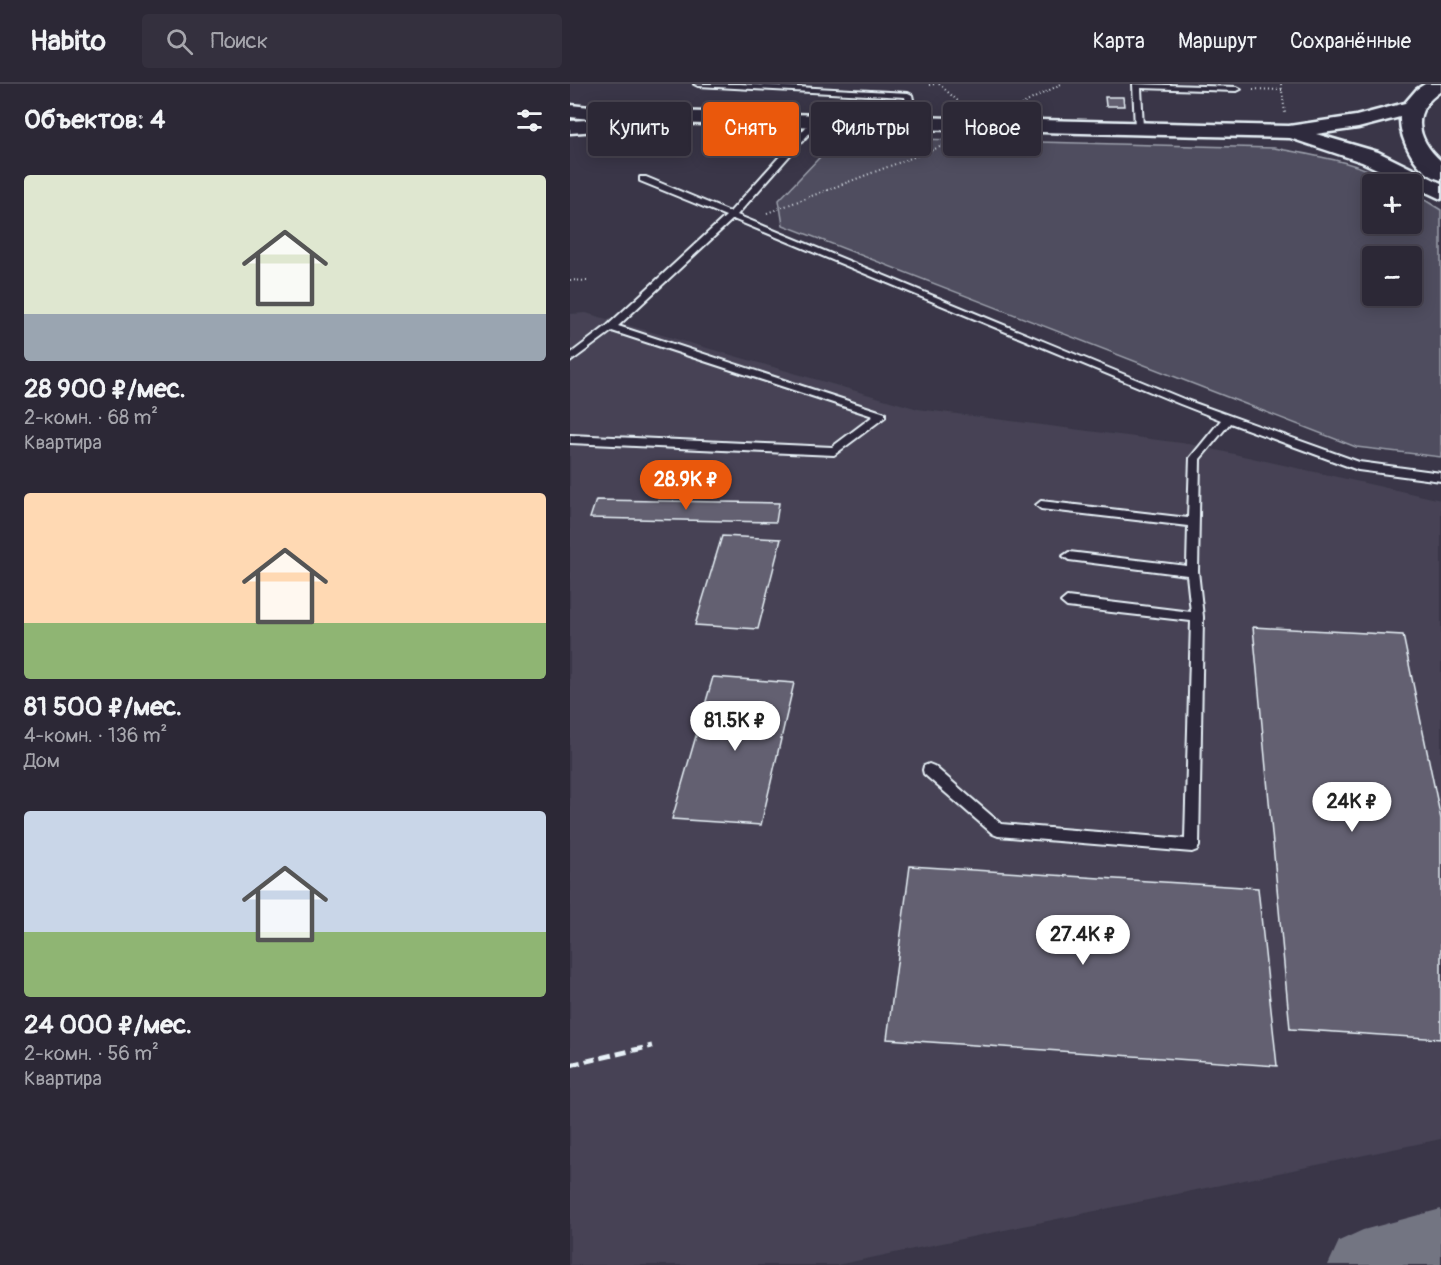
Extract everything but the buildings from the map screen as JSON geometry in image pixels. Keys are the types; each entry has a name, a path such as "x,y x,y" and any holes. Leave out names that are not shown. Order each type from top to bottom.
{"main road":[{"path":"1287,124 1344,116 1410,84"},
{"path":"1436,169 1414,145 1408,125 1412,107 1419,97 1439,84"},
{"path":"931,123 1139,128 1358,122 1412,107"},
{"path":"570,111 621,116 703,118"},
{"path":"570,127 703,119"},
{"path":"1287,124 1368,145 1436,169"},
{"path":"1287,124 1370,157 1441,192"}],"lane":[{"path":"698,84 908,95 910,102"},
{"path":"1137,85 1156,87"},
{"path":"1137,85 1241,89"},
{"path":"1137,85 1139,128"},
{"path":"570,359 610,327 731,216 811,127"},
{"path":"643,179 1228,418 1358,466 1441,477"},
{"path":"570,439 834,452 880,415 610,327"},
{"path":"928,770 998,830 1192,846 1197,617 1192,571 1195,458 1228,418"},
{"path":"1041,506 1194,523"},
{"path":"1068,556 1192,571"},
{"path":"1067,602 1197,617"}],"path":[{"path":"929,85 937,84 959,102"},
{"path":"1027,102 1061,84"},
{"path":"1281,84 1287,124"},
{"path":"1241,89 1282,90"},
{"path":"744,222 943,146"},
{"path":"570,280 588,281"}],"shaded area":[{"path":"931,139 943,140 943,156 1041,156 1041,142 1274,148 1369,170 1379,174 1362,174 1362,234 1422,234 1422,198 1441,210 1441,457 1356,447 783,225 779,200 821,156 931,156"},
{"path":"586,313 918,409 1189,444 1441,500 1441,1139 837,1265 570,1265 570,314"}],"waterway":[{"path":"1363,1265 1441,1243"}],"railway":[{"path":"570,1065 652,1046"}]}
